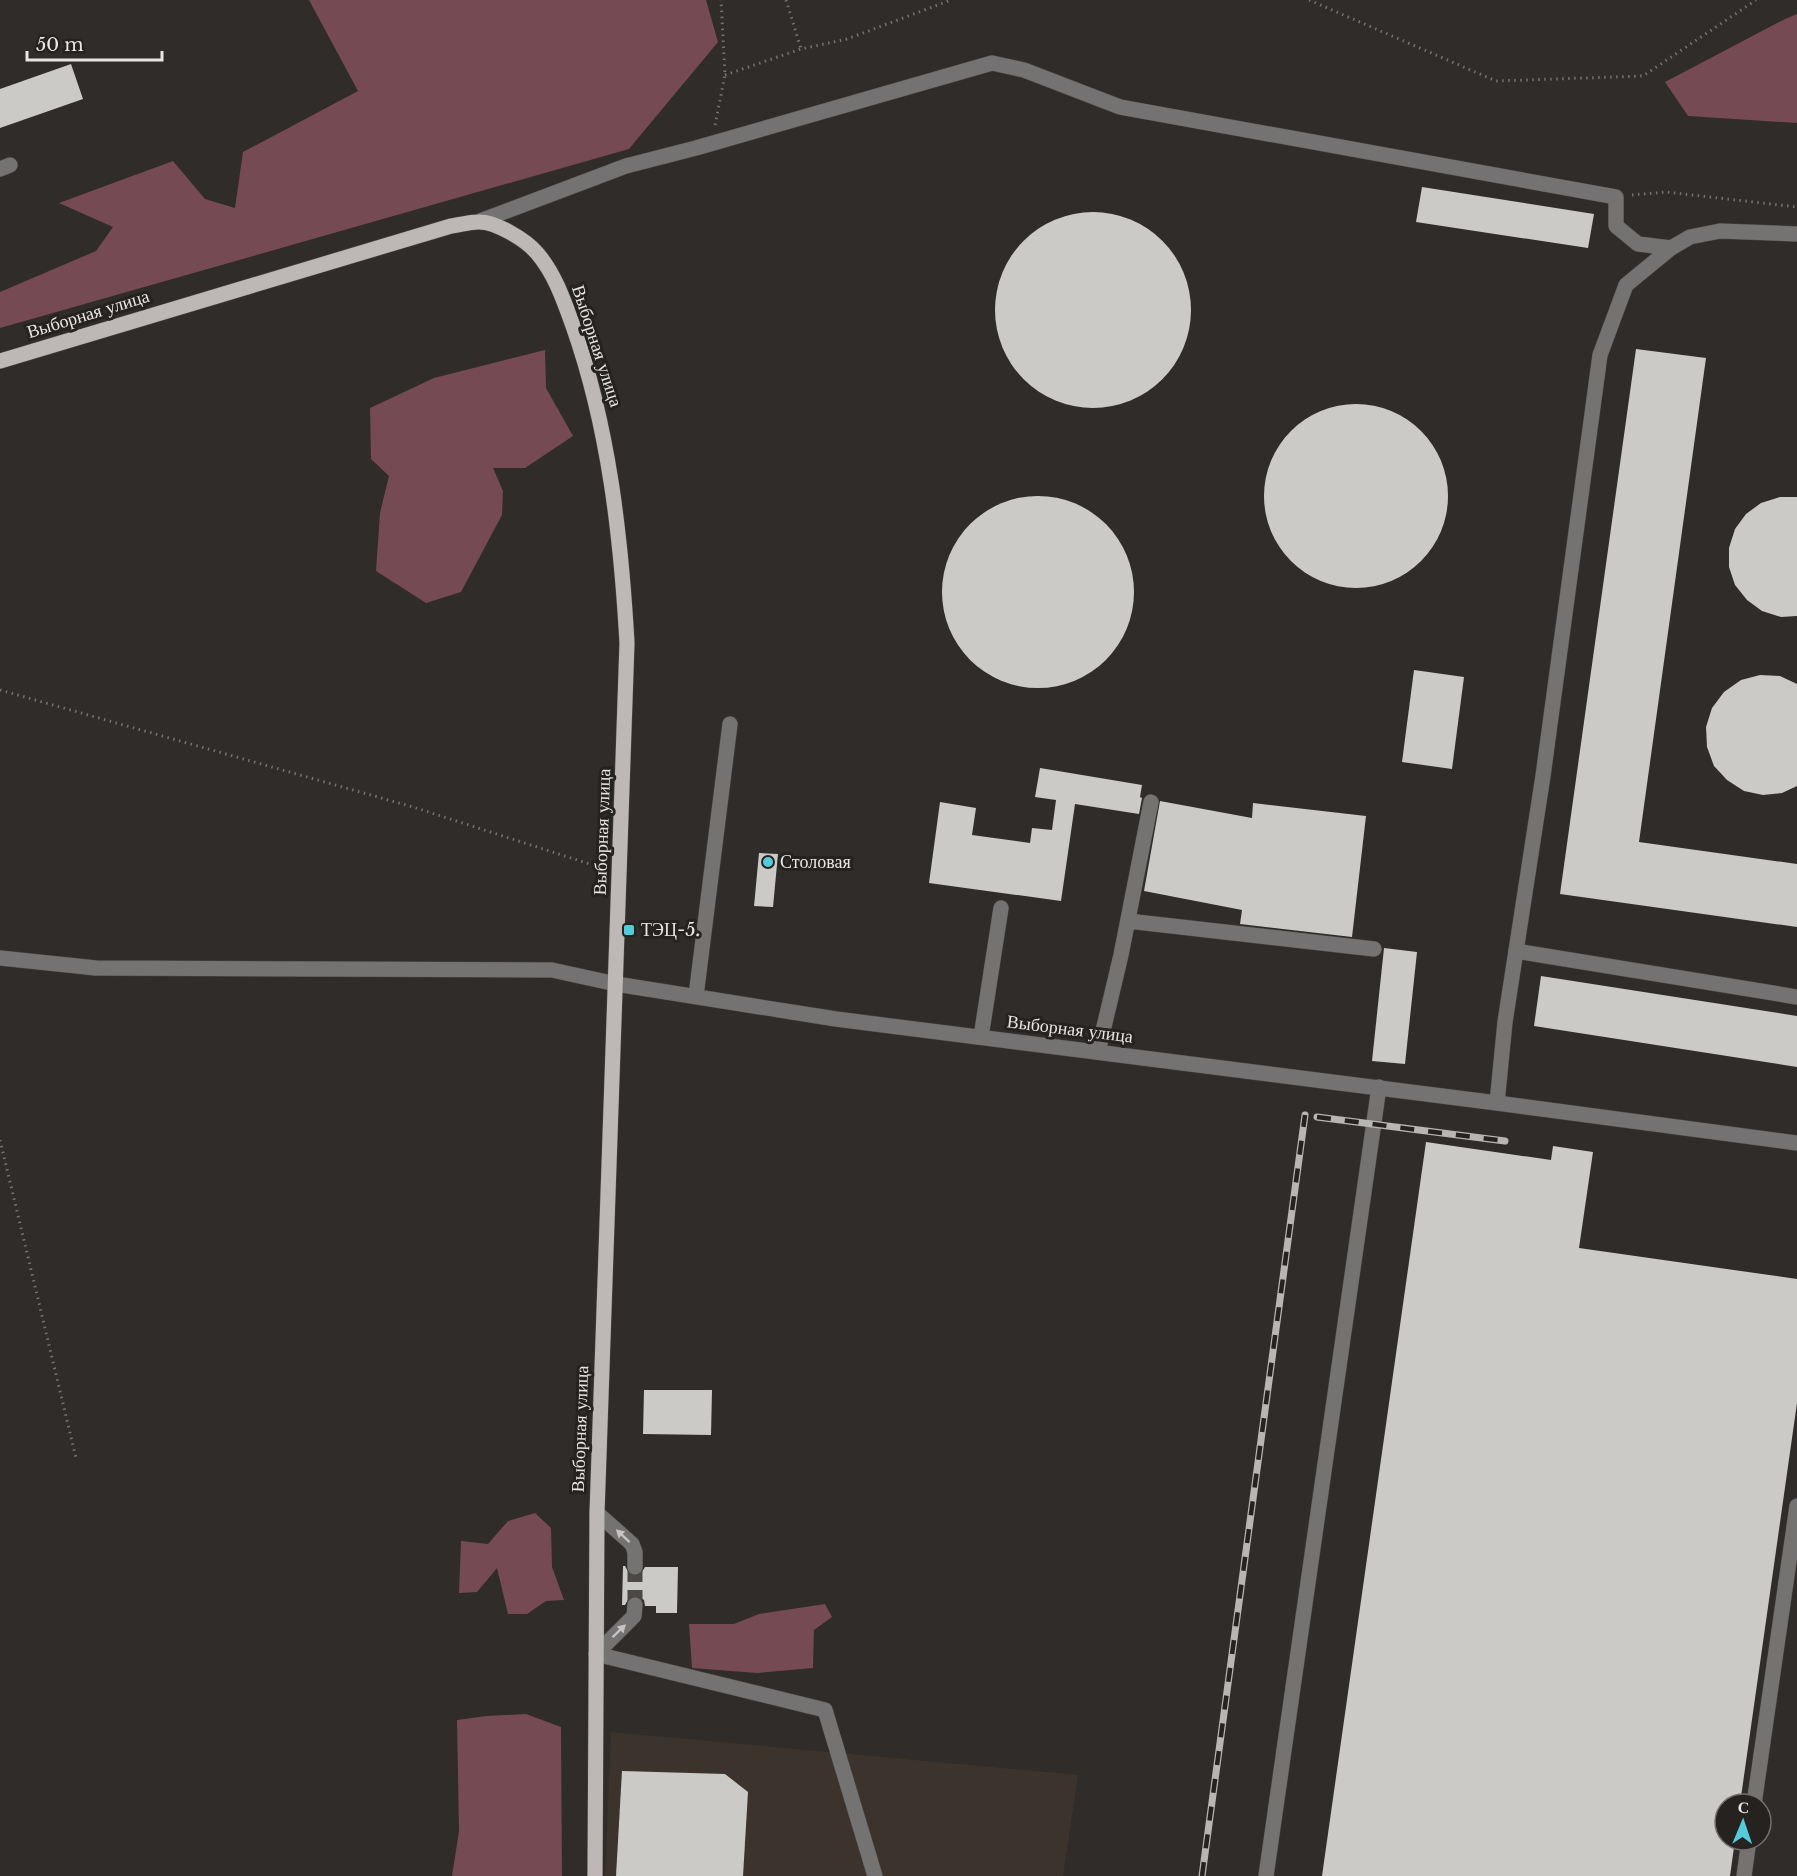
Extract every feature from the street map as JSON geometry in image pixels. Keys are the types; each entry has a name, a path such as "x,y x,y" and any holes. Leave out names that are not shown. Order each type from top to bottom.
{"main road":[{"name":"Выборная улица","path":"0,361 440,229 480,221 493,224 520,238 537,253 560,291 583,356 600,419 622,568 627,644 597,1513 595,1876"}],"street":[{"path":"480,221 626,166 711,144 992,63 1024,70 1120,107 1616,197 1616,226 1638,244 1671,248"},
{"path":"1497,1103 1505,1022 1545,764 1600,355 1626,285 1671,248 1690,237 1720,231 1797,234"},
{"path":"696,996 730,724"},
{"path":"1098,1052 1128,921 1151,802"},
{"path":"981,1037 1001,908"},
{"path":"1128,921 1374,949"},
{"path":"1516,951 1797,997"},
{"path":"0,958 96,968 552,970 615,984"},
{"name":"Выборная улица","path":"615,984 836,1019 1379,1087 1797,1143"},
{"path":"1266,1876 1379,1087"},
{"path":"1756,1792 1797,1506"},
{"path":"597,1513 632,1544 635,1552 635,1567"},
{"path":"596,1654 634,1616 635,1605"},
{"path":"596,1654 825,1710 874,1876"},
{"path":"1744,1876 1747,1852"}],"path":[{"path":"711,144 725,75 721,0"},
{"path":"786,0 801,49"},
{"path":"725,75 801,49 847,39 951,0"},
{"path":"1309,0 1496,81 1642,76 1756,0"},
{"path":"1616,197 1666,192 1797,207"},
{"path":"0,690 413,807 620,874"},
{"path":"0,1140 76,1458"}],"shaded area":[{"path":"309,0 706,0 718,42 629,149 0,328 0,292 96,251 113,227 59,203 173,161 205,199 235,208 243,152 358,91"},
{"path":"1797,14 1797,123 1688,116 1665,82"},
{"path":"545,350 546,388 573,436 525,468 493,468 503,491 502,515 461,592 426,603 376,571 380,513 389,476 371,459 370,408 434,378"},
{"path":"535,1513 551,1528 552,1567 564,1600 546,1601 527,1614 508,1614 497,1568 477,1592 459,1593 461,1541 488,1544 508,1521"},
{"path":"825,1604 832,1617 814,1630 813,1668 757,1673 692,1668 689,1624 734,1624 759,1614"},
{"path":"526,1714 561,1727 562,1876 452,1876 459,1831 457,1720"},
{"path":"611,1732 1078,1775 1063,1876 605,1876"}],"building":[{"path":"71,64 83,99 0,128 0,89"},
{"path":"1422,187 1594,214 1588,248 1416,222"},
{"path":"1083,212 1103,212 1139,223 1148,228 1169,248 1184,272 1191,300 1191,320 1184,348 1175,365 1155,386 1131,401 1103,408 1083,408 1055,401 1038,392 1011,365 999,338 995,320 995,300 1002,272 1011,255 1038,228 1065,216"},
{"path":"1636,349 1706,358 1639,842 1797,864 1797,927 1560,894"},
{"path":"1356,404 1391,411 1407,419 1421,431 1433,445 1441,461 1448,496 1441,531 1433,547 1421,561 1407,573 1391,581 1356,588 1321,581 1305,573 1291,561 1279,547 1271,531 1264,496 1271,461 1279,445 1291,431 1305,419 1321,411"},
{"path":"1047,496 1075,503 1092,512 1106,524 1118,538 1127,555 1133,573 1133,611 1127,629 1118,646 1106,660 1092,672 1075,681 1057,687 1029,688 1001,681 984,672 958,646 943,611 942,583 949,555 958,538 984,512 1019,497"},
{"path":"1780,497 1797,497 1797,616 1781,617 1762,611 1747,600 1735,585 1729,567 1729,548 1735,529 1746,514 1761,503"},
{"path":"1414,670 1464,677 1452,769 1402,762"},
{"path":"1760,675 1780,676 1797,684 1797,786 1782,793 1763,795 1744,791 1727,780 1714,766 1707,747 1706,727 1712,708 1724,692 1741,680"},
{"path":"1040,768 1142,785 1139,814 1075,804 1061,901 929,883 940,802 976,808 972,835 1030,843 1032,828 1052,830 1056,800 1035,797"},
{"path":"1160,801 1252,818 1253,803 1366,816 1352,937 1240,924 1242,910 1144,891"},
{"path":"759,853 778,854 773,907 754,906"},
{"path":"1384,948 1417,952 1405,1064 1372,1061"},
{"path":"1541,976 1797,1016 1797,1067 1534,1026"},
{"path":"1426,1142 1551,1160 1553,1146 1593,1152 1579,1248 1797,1279 1797,1403 1742,1792 1713,1792 1713,1852 1733,1852 1730,1876 1322,1876"},
{"path":"644,1390 712,1390 711,1435 643,1434"},
{"path":"623,1566 634,1577 640,1575 645,1567 678,1567 677,1613 656,1613 656,1606 645,1606 644,1600 636,1595 630,1596 625,1605 622,1605"},
{"path":"622,1771 725,1774 748,1792 743,1876 616,1876"}],"tunnel":[{"path":"635,1567 635,1605"}],"railway":[{"path":"1202,1876 1305,1115"},
{"path":"1317,1117 1505,1141"}],"place":[{"name":"Столовая","path":"768,862"},
{"name":"ТЭЦ-5.","path":"629,930"}]}
